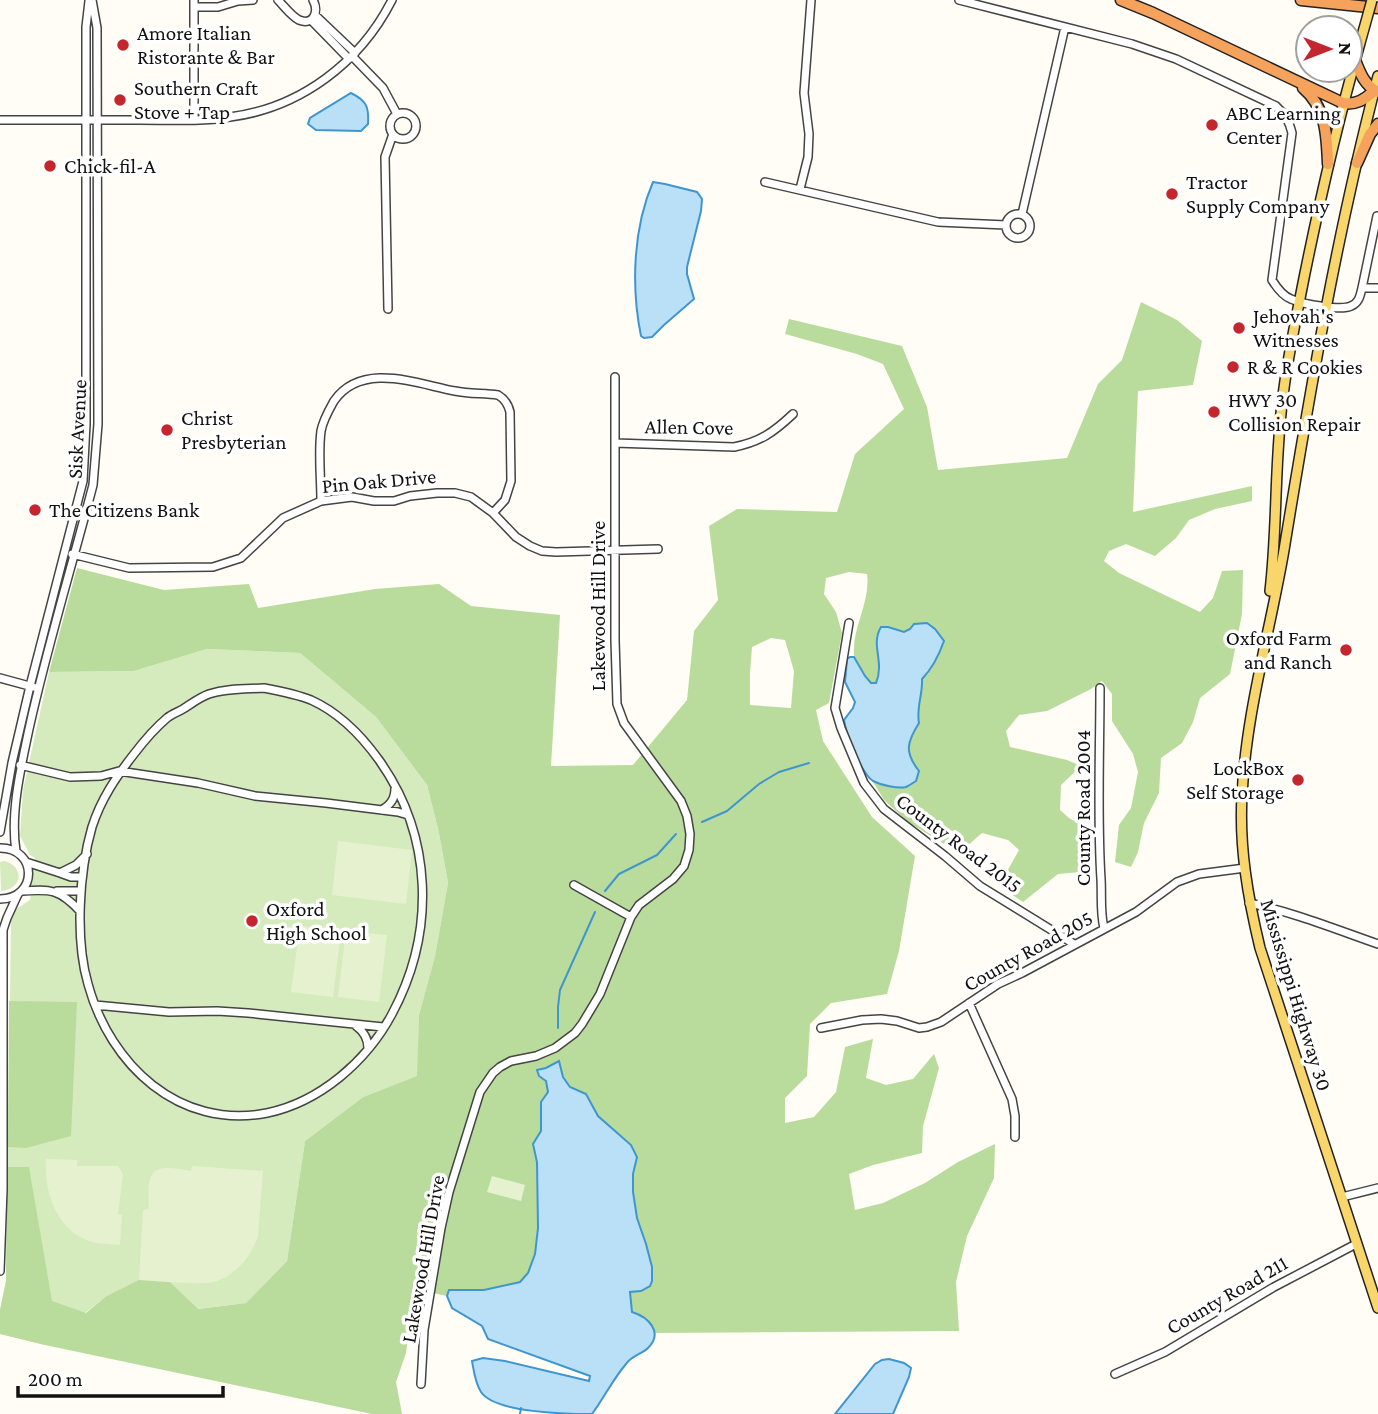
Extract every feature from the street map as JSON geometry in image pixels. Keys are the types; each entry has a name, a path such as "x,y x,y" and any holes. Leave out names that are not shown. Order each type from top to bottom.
{"highway":[{"path":"1121,0 1294,81"},
{"path":"1301,0 1378,8"},
{"path":"1299,84 1308,92 1322,115 1326,129 1328,164"},
{"path":"1302,84 1343,103 1356,103 1376,92"},
{"path":"1357,163 1370,134 1378,124"}],"main road":[{"name":"Mississippi Highway 30","path":"1364,29 1372,0"},
{"name":"Mississippi Highway 30","path":"1378,76 1326,306 1253,703 1242,796 1242,831 1249,903 1260,948 1378,1308"},
{"name":"Mississippi Highway 30","path":"1265,641 1274,560 1278,443 1284,388 1328,164 1348,84"},
{"path":"1277,468 1296,470"}],"street":[{"name":"Sisk Avenue","path":"0,832 12,763 30,686 83,481 86,27 91,0"},
{"name":"Sisk Avenue","path":"16,851 14,838 21,766 38,688 93,485 97,447 97,28 91,0"},
{"path":"194,120 194,3 218,7 253,0"},
{"path":"278,0 298,19 306,21 313,17 316,6 313,0"},
{"path":"0,120 194,120 252,114 316,86 352,56 371,35 392,0"},
{"path":"800,189 808,157 809,134 804,93 811,0"},
{"path":"959,0 1132,44 1176,59 1266,101 1284,113 1292,133 1272,280 1277,289 1289,299 1349,308 1359,299 1377,216"},
{"path":"313,17 383,88 397,114"},
{"path":"1022,214 1065,27"},
{"path":"401,113 410,114 415,120 413,135 405,139 393,134 390,126 393,117 401,113"},
{"path":"388,309 385,157 393,134"},
{"path":"765,182 938,222 1006,225"},
{"path":"1015,214 1022,214 1031,223 1029,232 1018,238 1008,233 1006,225 1011,215 1015,214"},
{"path":"1362,288 1378,288"},
{"path":"321,501 321,429 326,417 337,397 346,389 383,377 457,392 489,393 498,395 508,404 511,481 505,500 494,513"},
{"name":"Lakewood Hill Drive","path":"421,1384 424,1330 441,1228 449,1192 480,1092 500,1067 555,1048 575,1033 600,994 631,917 639,905 673,879 684,866 690,850 687,816 681,801 624,723 617,704 615,377"},
{"name":"Allen Cove","path":"615,443 734,447 751,444 768,436 793,414"},
{"name":"Pin Oak Drive","path":"64,552 129,568 213,567 241,558 284,518 321,501 352,497 394,501 437,493 455,493 471,497 494,513 516,537 542,551 658,550"},
{"name":"County Road 2015","path":"849,623 835,708 864,783 884,810 980,886 1074,944"},
{"path":"0,678 38,688"},
{"path":"264,688 310,700 349,724 367,743 402,799 421,862 422,919 411,973 399,1000 368,1048 345,1072 296,1105 253,1115 207,1113 174,1100 148,1083 128,1063 108,1032 88,984 83,960 80,911 82,877 92,828 119,771 143,741 168,717 190,704 209,694 264,688"},
{"name":"County Road 2004","path":"1100,688 1101,916 1104,928"},
{"path":"12,763 71,777 101,776 119,771 198,783 255,796 382,810 408,816"},
{"path":"382,810 393,800 394,785"},
{"path":"0,848 16,851 26,862 72,877 82,877"},
{"path":"60,873 76,865 87,854"},
{"path":"0,1270 3,930 29,877 26,862"},
{"name":"County Road 205","path":"821,1028 881,1019 919,1028 941,1022 998,984 1136,912 1177,882 1199,874 1245,868"},
{"path":"574,885 631,917"},
{"path":"52,891 66,896 80,911"},
{"path":"0,899 20,893 81,891"},
{"path":"1249,903 1294,915 1378,944"},
{"path":"0,921 3,930"},
{"path":"969,1003 1012,1099 1015,1137"},
{"path":"95,1005 169,1012 248,1013 383,1027"},
{"path":"353,1024 365,1034 368,1048"},
{"path":"1342,1197 1378,1188"},
{"name":"County Road 211","path":"1115,1374 1165,1352 1267,1290 1356,1244"}],"green space":[{"path":"1141,302 1177,320 1202,341 1193,385 1138,391 1133,512 1252,486 1252,501 1215,509 1189,520 1176,538 1155,556 1126,544 1109,551 1104,561 1119,573 1200,612 1213,598 1222,571 1243,570 1242,614 1230,674 1200,698 1193,722 1182,743 1161,758 1159,793 1144,823 1138,852 1131,867 1115,862 1119,825 1131,808 1138,772 1133,754 1112,721 1112,694 1102,681 1047,711 1019,715 1006,731 1010,747 1067,760 1081,766 1061,785 1060,810 1089,830 1092,871 1058,874 1023,902 999,886 1019,850 1008,840 982,833 959,853 908,822 884,800 872,780 884,785 919,771 911,758 909,747 919,723 922,679 929,673 910,629 904,632 888,627 876,636 880,667 876,683 871,683 858,666 854,655 856,634 868,584 867,574 849,572 826,578 824,594 836,612 842,633 829,703 816,710 823,741 872,817 915,856 899,951 887,994 831,1003 810,1024 807,1076 785,1098 785,1123 814,1117 836,1092 845,1047 873,1039 866,1078 886,1085 913,1079 934,1054 939,1068 923,1126 922,1153 849,1174 855,1210 883,1203 995,1144 994,1178 967,1236 956,1282 959,1331 655,1333 646,1320 632,1312 630,1292 641,1291 650,1286 652,1281 652,1267 637,1218 633,1192 637,1157 631,1145 598,1116 586,1094 571,1087 558,1061 546,1068 548,1093 541,1102 541,1131 533,1144 537,1162 538,1228 535,1254 528,1273 520,1282 484,1290 449,1290 447,1296 414,1289 406,1353 396,1382 402,1414 372,1414 0,1334 0,1310 6,1281 7,1167 29,1167 52,1301 86,1313 105,1297 139,1280 169,1281 198,1309 246,1303 287,1261 305,1141 363,1097 417,1076 419,1015 435,956 448,883 427,785 376,717 300,653 207,649 134,671 49,672 77,568 164,590 249,584 258,608 375,589 439,584 471,606 560,615 551,766 633,765 687,700 694,631 718,600 709,526 737,509 837,512 855,454 904,409 883,364 785,334 789,319 902,346 927,407 938,470 1067,458 1098,384 1122,360","holes":["771,638 785,640 794,671 791,708 750,705 752,647"]},
{"path":"207,649 300,653 376,717 427,785 448,883 435,956 419,1015 418,1076 363,1097 305,1141 287,1261 246,1303 197,1309 169,1281 105,1297 45,1345 0,1334 0,1310 6,1281 11,919 15,910 30,900 35,858 30,855 20,836 23,790 49,672 134,671"},
{"path":"338,841 412,850 406,904 332,895"},
{"path":"4,861 15,868 19,877 14,886 1,891 0,862"},
{"path":"300,926 341,930 333,997 291,992"},
{"path":"346,931 387,935 379,1002 338,997"},
{"path":"9,1001 77,1002 71,1136 26,1148 8,1147"},
{"path":"46,1159 77,1160 77,1166 118,1166 123,1174 118,1214 122,1215 120,1245 92,1242 80,1237 61,1220 50,1197"},
{"path":"192,1166 263,1171 258,1236 255,1243 248,1257 237,1269 217,1281 190,1283 139,1280 143,1210 149,1209 151,1178 159,1169 191,1171"},
{"path":"492,1176 525,1185 521,1201 487,1192"}],"water":[{"path":"351,93 364,102 367,109 368,124 361,131 316,130 308,124 310,118"},
{"path":"653,182 697,192 702,199 687,267 694,299 652,337 644,338 641,336 636,298 636,258 641,219"},
{"path":"927,623 944,641 935,661 922,679 919,723 909,747 911,758 919,771 916,781 906,787 885,785 868,777 848,734 844,720 855,702 845,682 847,659 854,657 865,676 871,683 876,683 879,667 877,640 881,627 904,632 914,624"},
{"path":"559,1061 563,1077 570,1087 586,1094 598,1116 631,1145 637,1157 633,1192 637,1218 652,1267 650,1286 641,1291 630,1292 632,1312 644,1317 652,1326 653,1342 646,1350 628,1361 592,1414 533,1411 489,1399 477,1385 472,1361 483,1358 505,1361 589,1381 590,1376 488,1339 482,1326 452,1308 447,1296 449,1290 484,1290 520,1282 528,1273 535,1254 538,1228 537,1162 533,1144 541,1131 541,1102 548,1092 546,1081 539,1076 537,1070"},
{"path":"889,1359 911,1368 893,1414 835,1414 875,1364"}],"waterway":[{"path":"702,822 727,811 759,784 779,772 809,763"},
{"path":"605,891 619,874 657,855 676,834"},
{"path":"558,1028 560,990 595,912"},
{"path":"520,1414 521,1408"}],"place":[{"name":"Amore Italian Ristorante & Bar","path":"123,45"},
{"name":"Southern Craft Stove + Tap","path":"120,100"},
{"name":"ABC Learning Center","path":"1212,125"},
{"name":"Chick-fil-A","path":"50,166"},
{"name":"Tractor Supply Company","path":"1172,194"},
{"name":"Jehovah's Witnesses","path":"1239,328"},
{"name":"R & R Cookies","path":"1233,367"},
{"name":"HWY 30 Collision Repair","path":"1214,412"},
{"name":"Christ Presbyterian","path":"167,430"},
{"name":"The Citizens Bank","path":"35,510"},
{"name":"Oxford Farm and Ranch","path":"1346,650"},
{"name":"LockBox Self Storage","path":"1298,780"},
{"name":"Oxford High School","path":"252,921"}]}
